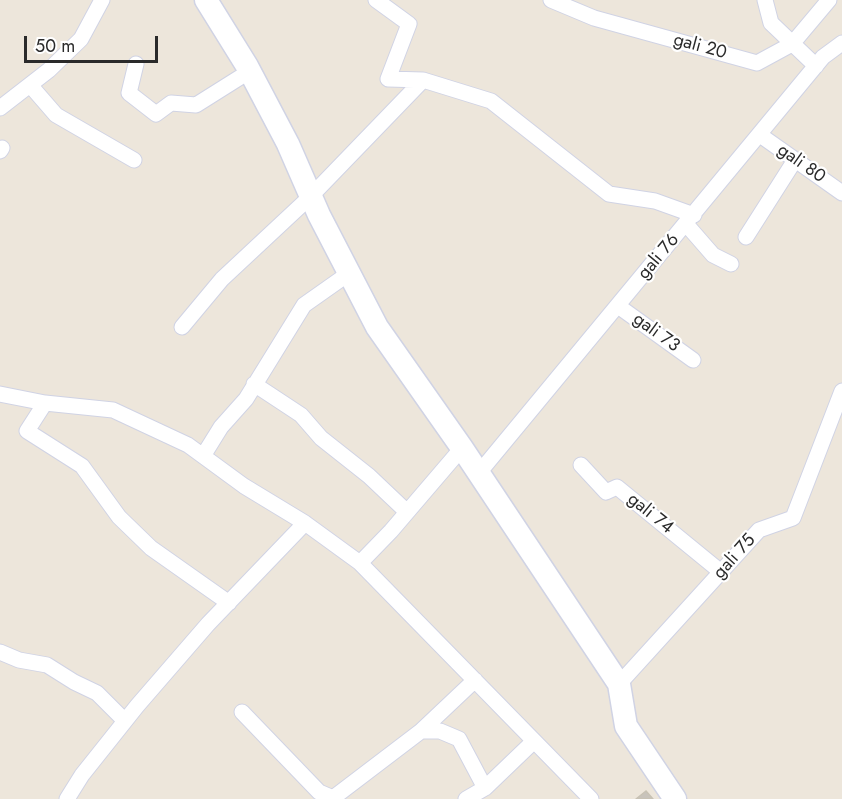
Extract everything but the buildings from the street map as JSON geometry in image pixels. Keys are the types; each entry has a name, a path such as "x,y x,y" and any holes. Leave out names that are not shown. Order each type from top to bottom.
{"street":[{"path":"0,108 49,70 81,39 102,0"},
{"path":"206,0 249,71 288,144 348,274 377,327 462,448 619,684 626,726 675,799"},
{"path":"376,0 409,24 388,79 423,80 491,101 609,194 655,201 690,220 713,255 731,264"},
{"name":"gali 20","path":"551,0 572,4 594,18 757,63 792,44 829,0"},
{"path":"765,0 771,23 816,66"},
{"name":"gali 76","path":"478,474 823,57 842,43"},
{"path":"136,64 129,93 156,114 171,103 196,105 249,71"},
{"path":"182,327 222,279 311,196 423,80"},
{"path":"30,85 56,115 134,160"},
{"name":"gali 80","path":"760,135 842,193"},
{"path":"746,237 795,160"},
{"path":"203,456 220,427 246,399 304,305 348,274"},
{"name":"gali 73","path":"618,306 693,360"},
{"path":"254,384 301,415 321,438 369,476 407,512"},
{"name":"gali 75","path":"619,684 759,530 793,518 842,390"},
{"path":"0,394 45,403 113,410 188,445 244,486 305,523 360,563 591,799"},
{"path":"45,403 27,431 82,466 119,517 151,548 229,603"},
{"path":"360,563 462,448"},
{"name":"gali 74","path":"581,465 606,492 617,487 721,572"},
{"path":"67,799 82,775 125,721 229,603 305,523"},
{"path":"0,652 18,660 47,665 97,693 125,721"},
{"path":"242,712 319,792 332,799 421,731 475,680"},
{"path":"421,731 440,731 459,740 486,788"},
{"path":"466,799 486,788 534,741"}]}
